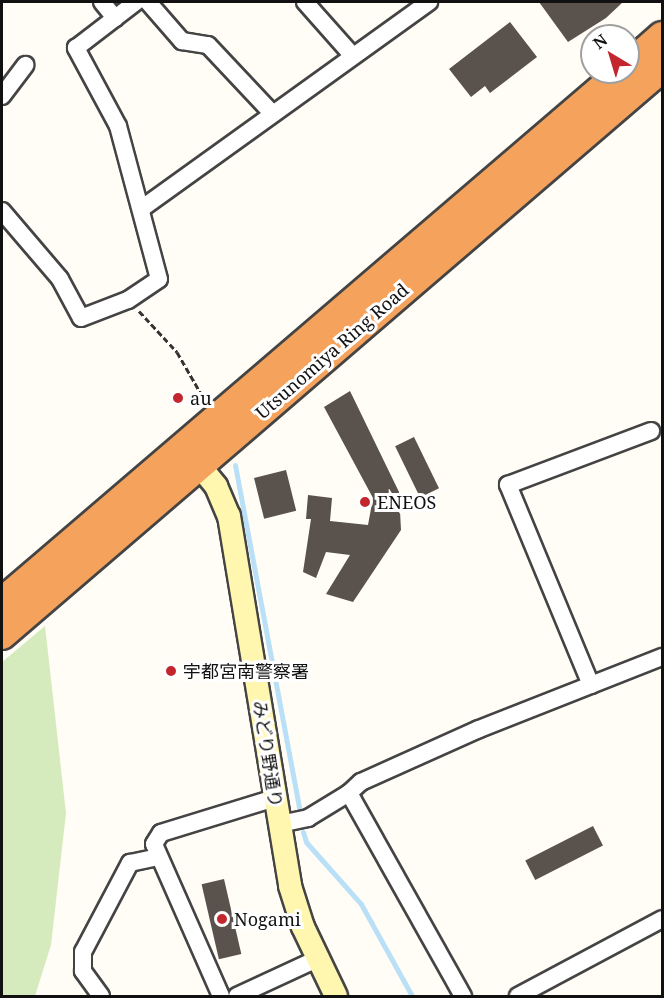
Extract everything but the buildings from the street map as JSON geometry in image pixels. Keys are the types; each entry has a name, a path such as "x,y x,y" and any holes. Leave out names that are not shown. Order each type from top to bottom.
{"highway":[{"path":"640,56 663,36"},
{"name":"Utsunomiya Ring Road","path":"2,635 201,467 663,68"},
{"name":"Utsunomiya Ring Road","path":"2,602 182,445 607,84"}],"street":[{"path":"102,2 115,18"},
{"path":"2,211 60,279 81,318 122,302 159,279 118,126 76,48 136,2"},
{"path":"148,2 182,41 208,45 271,112"},
{"path":"305,2 353,56"},
{"path":"141,209 271,112 429,2"},
{"path":"2,96 25,65"},
{"path":"591,685 508,485 651,431"},
{"name":"みどり野通り","path":"182,445 216,486 228,516 290,886 317,959 336,996"},
{"path":"280,824 308,818 349,793 361,782 382,772 663,657"},
{"path":"349,793 463,996"},
{"path":"221,996 154,844 161,833 275,798"},
{"path":"101,996 82,971 83,952 130,863 158,857"},
{"path":"518,996 663,919"},
{"path":"237,996 317,959"}],"path":[{"path":"122,302 146,316 169,342 214,420"}],"green space":[{"path":"45,626 66,813 51,945 35,996 2,996 2,662"}],"waterway":[{"path":"235,465 300,811"},
{"path":"303,832 306,842 361,904 412,996"}],"place":[{"name":"au","path":"178,398"},
{"name":"ENEOS","path":"365,502"},
{"name":"宇都宮南警察署","path":"171,671"},
{"name":"Nogami","path":"222,919"}]}
